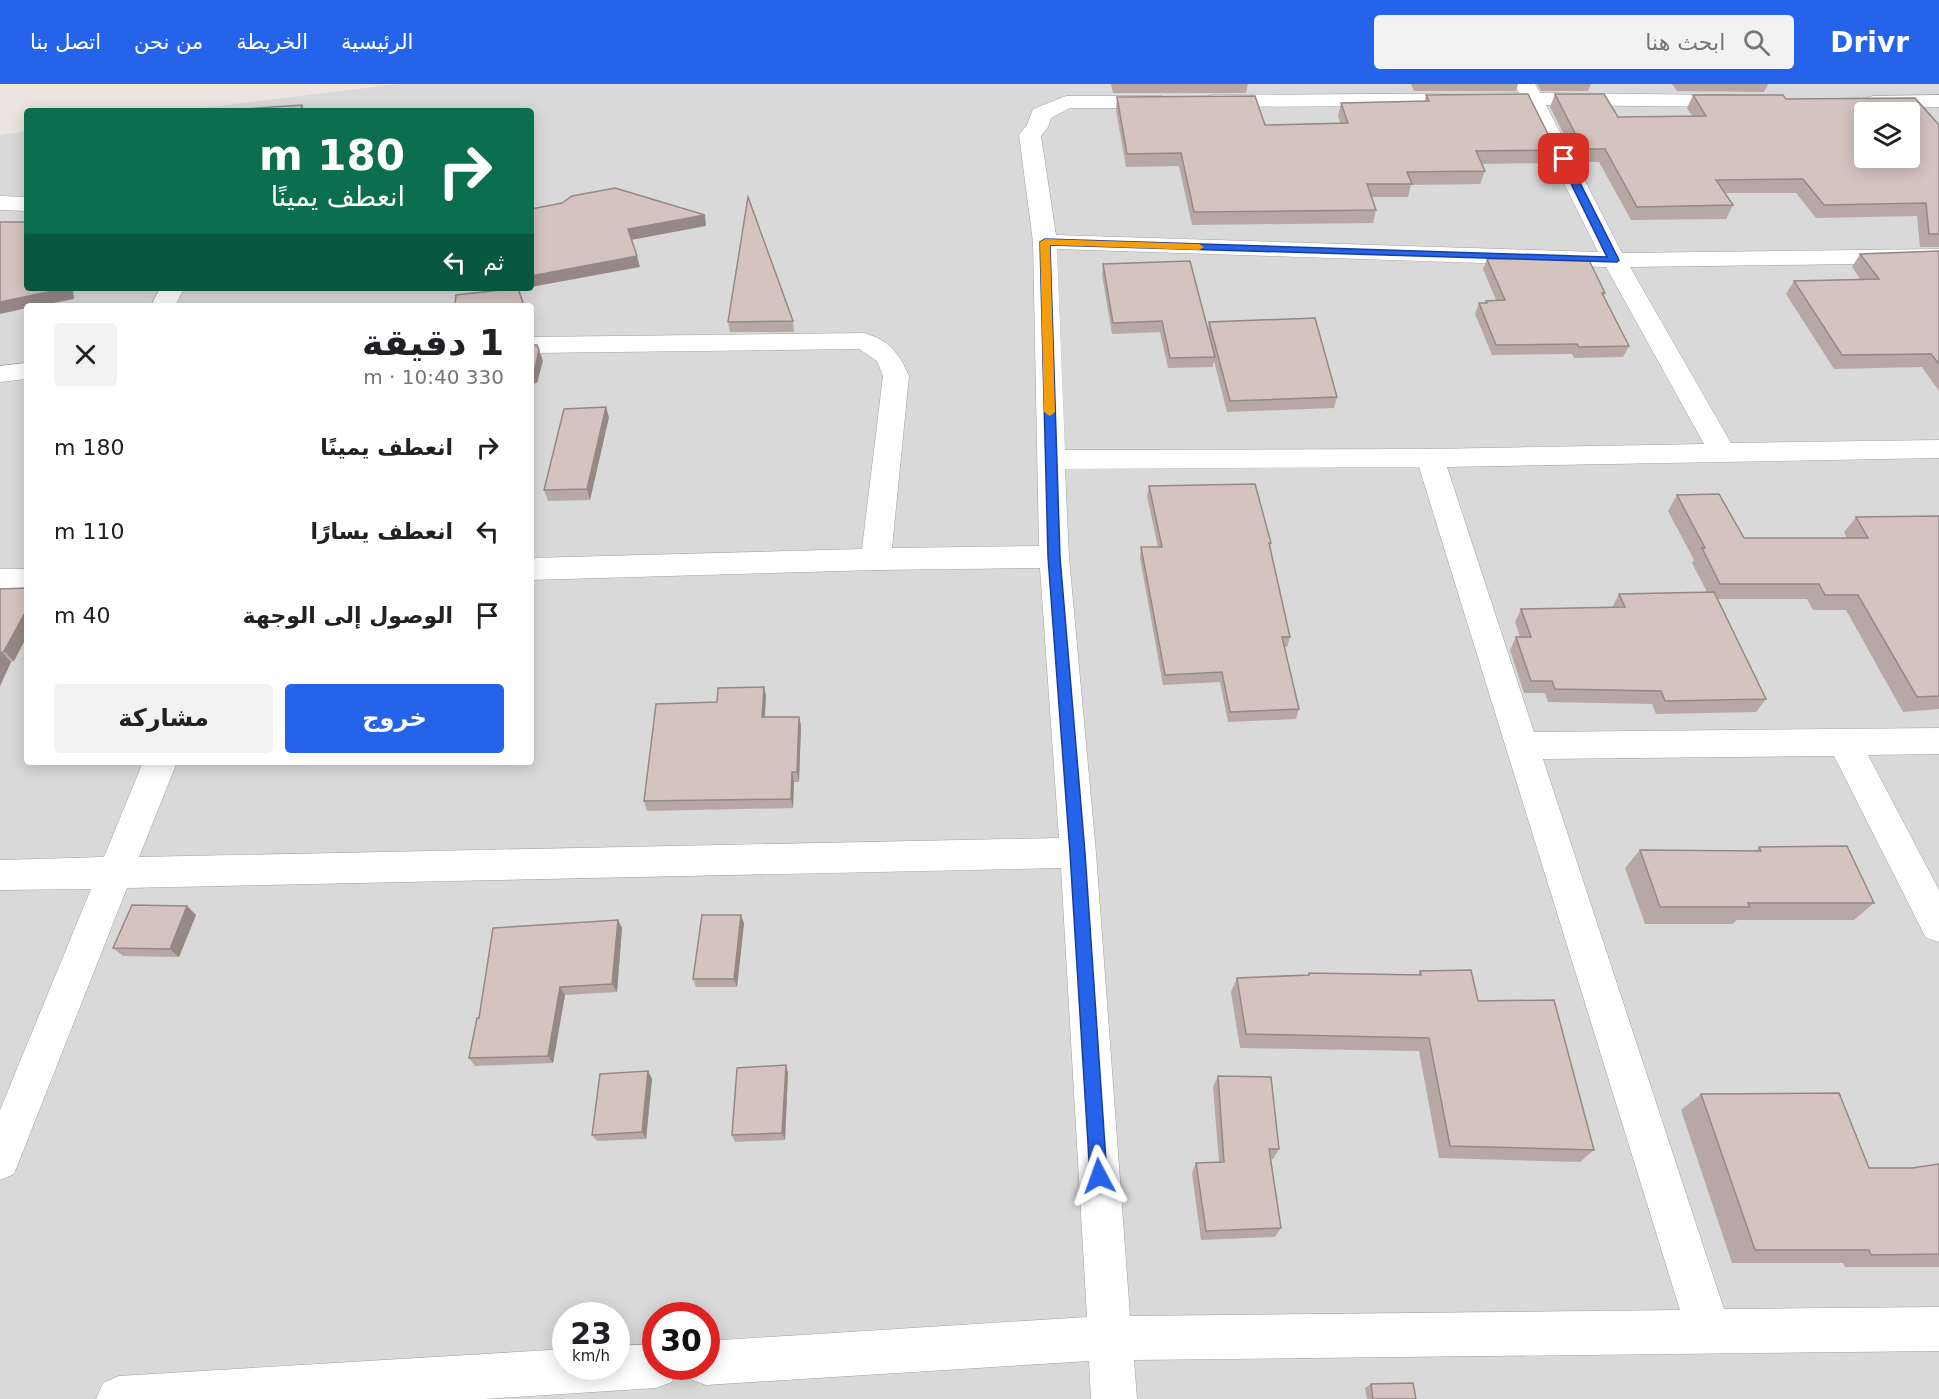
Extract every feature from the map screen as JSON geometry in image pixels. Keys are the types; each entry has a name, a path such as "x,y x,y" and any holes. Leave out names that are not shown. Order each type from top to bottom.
{"street":[{"path":"1114,1399 1078,853 1054,557 1045,242 1030,135 1037,127 1041,114 1066,102 1192,101 1529,91 1756,101"},
{"path":"1529,91 1614,260 1723,453"},
{"path":"1854,93 1873,102 1939,101"},
{"path":"0,203 24,204"},
{"path":"1045,242 1614,260 1939,256"},
{"path":"534,345 864,340 888,357 896,376 876,559"},
{"path":"0,374 24,370"},
{"path":"1051,460 1430,458 1939,449"},
{"path":"1430,458 1709,1332"},
{"path":"534,569 876,559 1054,557"},
{"path":"0,580 24,580"},
{"path":"1522,746 1939,741"},
{"path":"1844,742 1939,927"},
{"path":"0,1160 159,765"},
{"path":"0,875 1078,853"},
{"path":"720,1362 1109,1338 1939,1329"},
{"path":"119,1399 642,1367"}],"shaded area":[{"path":"399,84 1939,84 1939,1399 0,1399 0,135 24,131 24,291 534,291 534,108 200,108"}],"building":[{"path":"1528,94 1556,150 1476,151 1485,171 1407,172 1412,184 1367,184 1376,210 1194,212 1181,153 1127,154 1117,97 1255,96 1265,125 1348,123 1341,103 1429,101 1426,95"},
{"path":"1555,94 1604,94 1618,117 1706,116 1693,95 1783,95 1786,99 1915,98 1919,102 1854,102 1854,168 1920,168 1920,104 1939,125 1939,234 1929,234 1926,203 1824,205 1803,179 1716,180 1733,205 1637,207 1605,149 1583,149"},
{"path":"302,105 301,108 259,108"},
{"path":"615,188 705,215 628,229 637,256 534,275 534,208 562,203 572,196"},
{"path":"748,197 793,321 728,322"},
{"path":"0,222 24,222 24,291 53,291 0,302"},
{"path":"1939,251 1939,364 1931,354 1842,355 1794,281 1879,279 1860,254"},
{"path":"1588,258 1605,293 1602,293 1629,346 1496,345 1479,303 1505,300 1487,259"},
{"path":"1190,261 1215,357 1170,358 1162,321 1113,323 1103,264"},
{"path":"519,291 523,303 455,303 456,295"},
{"path":"1315,318 1337,397 1230,401 1209,322"},
{"path":"534,345 537,345 539,350 534,373"},
{"path":"606,407 587,489 544,490 564,409"},
{"path":"1255,484 1271,543 1269,543 1290,637 1282,637 1299,709 1230,712 1222,672 1165,675 1141,547 1162,547 1149,486"},
{"path":"1719,494 1744,538 1868,538 1856,517 1939,516 1939,696 1917,697 1858,595 1825,595 1819,584 1720,584 1702,548 1705,548 1677,495"},
{"path":"24,588 24,614 0,656 0,589"},
{"path":"1714,592 1766,699 1665,701 1661,691 1555,689 1552,681 1531,681 1516,637 1531,637 1521,609 1625,607 1619,594"},
{"path":"764,687 762,717 799,717 797,772 792,772 791,799 644,801 656,704 717,702 718,688"},
{"path":"1847,846 1874,903 1748,903 1750,907 1660,907 1640,850 1761,851 1759,847"},
{"path":"132,905 187,906 170,949 113,948"},
{"path":"702,915 741,915 734,979 693,979"},
{"path":"618,920 612,984 560,987 548,1056 469,1058 477,1018 479,1018 493,928"},
{"path":"1471,970 1478,1001 1554,1000 1594,1150 1450,1146 1429,1038 1246,1034 1237,978 1309,975 1309,973 1421,975 1420,971"},
{"path":"786,1065 782,1133 732,1135 737,1068"},
{"path":"648,1071 642,1132 592,1135 600,1074"},
{"path":"1218,1076 1271,1077 1279,1149 1269,1149 1281,1228 1206,1231 1196,1163 1224,1162"},
{"path":"1839,1093 1869,1168 1912,1168 1939,1164 1939,1254 1871,1255 1869,1250 1755,1250 1701,1094"},
{"path":"1413,1383 1416,1399 1373,1399 1371,1384"}],"slow traffic":[{"path":"1050,412 1045,242 1199,247"}],"route":[{"path":"1099,1176 1078,853 1054,557 1045,242 1614,260 1564,159"}]}
